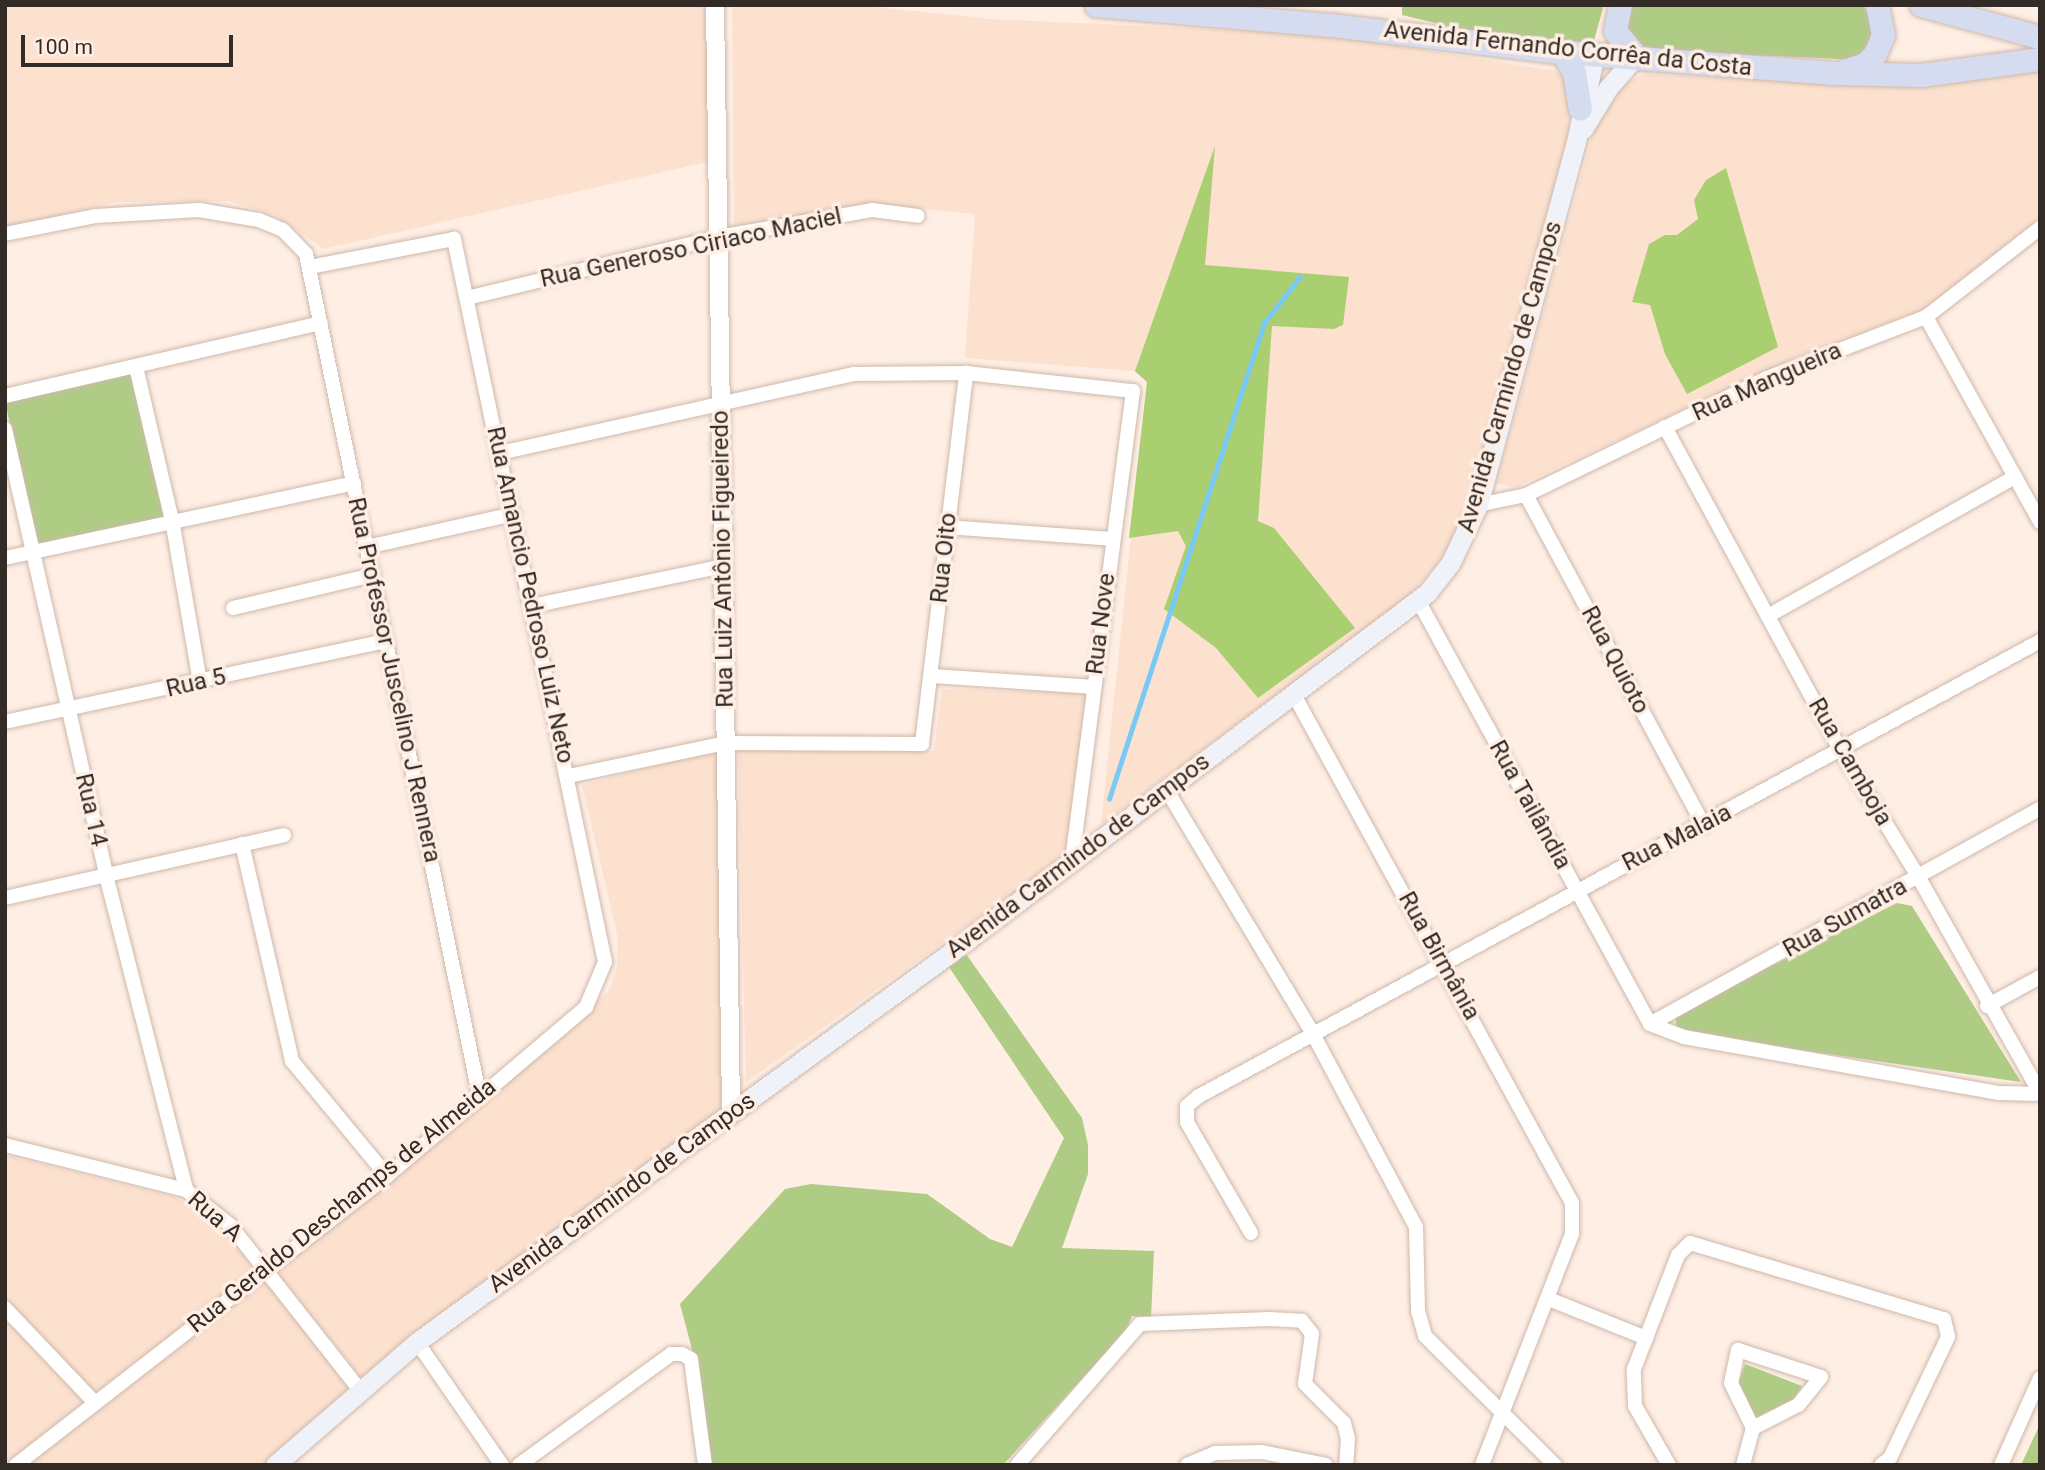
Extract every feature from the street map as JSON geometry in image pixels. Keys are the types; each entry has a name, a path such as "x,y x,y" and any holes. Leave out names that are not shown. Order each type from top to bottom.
{"highway":[{"name":"Avenida Fernando Corrêa da Costa","path":"1096,5 1331,25 1562,52 1837,73 1921,75 2040,59"},
{"path":"1837,73 1865,64 1875,54 1883,36 1877,5"},
{"path":"1922,5 2040,37"},
{"path":"1595,53 1618,9"},
{"path":"1618,9 1615,31 1636,56"},
{"path":"1562,52 1574,72 1580,109"}],"main road":[{"name":"Avenida Carmindo de Campos","path":"275,1465 359,1389 417,1342 731,1113 1419,602 1450,564 1478,505 1576,142 1580,109 1595,53"},
{"path":"1576,142 1608,88 1636,56"}],"street":[{"name":"Rua Luiz Antônio Figueiredo","path":"715,5 731,1113"},
{"path":"5,234 96,216 199,210 259,220 283,230 302,247 310,267"},
{"name":"Rua Generoso Ciriaco Maciel","path":"467,298 719,237 872,210 918,216"},
{"name":"Rua Mangueira","path":"1478,505 1526,495 1767,378 1926,317 2040,228"},
{"name":"Rua Amancio Pedroso Luiz Neto","path":"310,267 454,239 606,951"},
{"name":"Rua Professor Juscelino J Rennera","path":"310,267 479,1094"},
{"path":"1926,317 2040,522"},
{"path":"5,396 321,323"},
{"path":"136,367 172,520 200,682"},
{"path":"500,453 854,374 966,373"},
{"name":"Rua Nove","path":"966,373 1133,391 1072,858"},
{"name":"Rua Oito","path":"726,743 922,744 966,373"},
{"name":"Rua Camboja","path":"1665,427 1841,751 1919,877 1987,1006 2040,1094"},
{"name":"Rua 14","path":"5,429 35,551 106,875 186,1190"},
{"path":"1768,616 2015,477"},
{"path":"5,558 354,483"},
{"name":"Rua Quioto","path":"1526,495 1704,826"},
{"path":"367,547 513,514"},
{"path":"946,527 1112,539"},
{"path":"532,606 723,566"},
{"path":"233,608 373,575"},
{"name":"Rua Tailândia","path":"1419,602 1650,1024"},
{"name":"Rua 5","path":"5,722 69,711 386,641"},
{"name":"Rua Malaia","path":"1251,1233 1196,1142 1186,1122 1187,1106 1443,962 1577,889 1704,826 2040,641"},
{"path":"932,676 1093,687"},
{"name":"Rua Birmânia","path":"1293,693 1443,962 1572,1203 1574,1223 1549,1299"},
{"path":"569,776 726,743"},
{"path":"1166,789 1313,1034 1416,1227 1418,1311 1425,1336 1555,1465"},
{"name":"Rua Sumatra","path":"1650,1024 2040,809"},
{"path":"5,898 284,835"},
{"path":"242,844 292,1061 387,1176"},
{"name":"Rua Geraldo Deschamps de Almeida","path":"16,1465 387,1176 479,1094 586,1007 601,980 606,951"},
{"path":"1987,1006 2040,977"},
{"path":"1650,1024 1711,1042 1999,1093 2040,1094"},
{"name":"Rua A","path":"5,1146 186,1190 230,1225 359,1389"},
{"path":"1669,1465 1635,1406 1634,1369 1683,1247 1700,1244 1944,1319 1948,1328 1890,1458 1881,1465"},
{"path":"1482,1465 1549,1299 1646,1338"},
{"path":"5,1308 95,1403"},
{"path":"1017,1465 1140,1324 1160,1320 1302,1321 1312,1334 1306,1384 1344,1423 1348,1439 1346,1465"},
{"path":"417,1342 502,1465"},
{"path":"1743,1465 1753,1428 1731,1383 1738,1350 1821,1377 1798,1405 1753,1428"},
{"path":"519,1465 671,1354 682,1353 691,1359 705,1465"},
{"path":"2001,1465 2040,1378"},
{"path":"1187,1465 1215,1453 1262,1452 1326,1465"}],"shaded area":[{"path":"5,5 708,5 712,161 324,249 274,215 228,201 117,202 5,227"},
{"path":"732,5 859,5 989,19 1321,34 1563,72 1573,84 1570,130 1482,457 1454,543 1408,598 1101,824 1147,382 1134,371 965,358 975,214 869,203 734,226"},
{"path":"2040,67 2040,216 1931,307 1801,355 1516,487 1496,484 1598,115 1621,85 1644,74 1907,86"},
{"path":"942,689 1087,693 1067,855 746,1082 738,750 934,751"},
{"path":"722,749 726,1108 362,1379 276,1271 609,991 617,967 618,938 582,785"},
{"path":"5,1155 174,1197 201,1209 232,1238 255,1272 93,1394 5,1301"},
{"path":"267,1281 351,1390 268,1465 28,1465"},
{"path":"5,1319 84,1402 5,1464"}],"green space":[{"path":"1402,5 1604,5 1591,51 1490,36 1402,15"},
{"path":"1629,5 1863,5 1879,29 1859,60 1640,50 1621,17"},
{"path":"1215,146 1205,265 1349,277 1343,325 1334,329 1272,326 1258,521 1274,528 1355,628 1258,698 1216,648 1164,609 1186,546 1178,531 1129,538 1147,382 1135,371"},
{"path":"1726,168 1778,347 1687,394 1665,354 1650,305 1632,302 1649,244 1665,235 1677,235 1698,219 1694,200 1706,180"},
{"path":"131,372 164,518 36,547 5,401"},
{"path":"1897,903 1912,906 2021,1082 1677,1032 1675,1014"},
{"path":"966,954 1082,1118 1088,1145 1088,1174 1062,1248 1154,1251 1151,1318 1132,1316 1126,1331 1003,1465 708,1465 694,1357 680,1304 785,1189 811,1184 927,1194 990,1239 1012,1247 1064,1138 949,967"},
{"path":"1745,1364 1802,1386 1793,1400 1755,1418 1737,1388"},
{"path":"2040,1424 2040,1465 2021,1465"}],"waterway":[{"path":"1109,799 1264,323 1300,277"}]}
